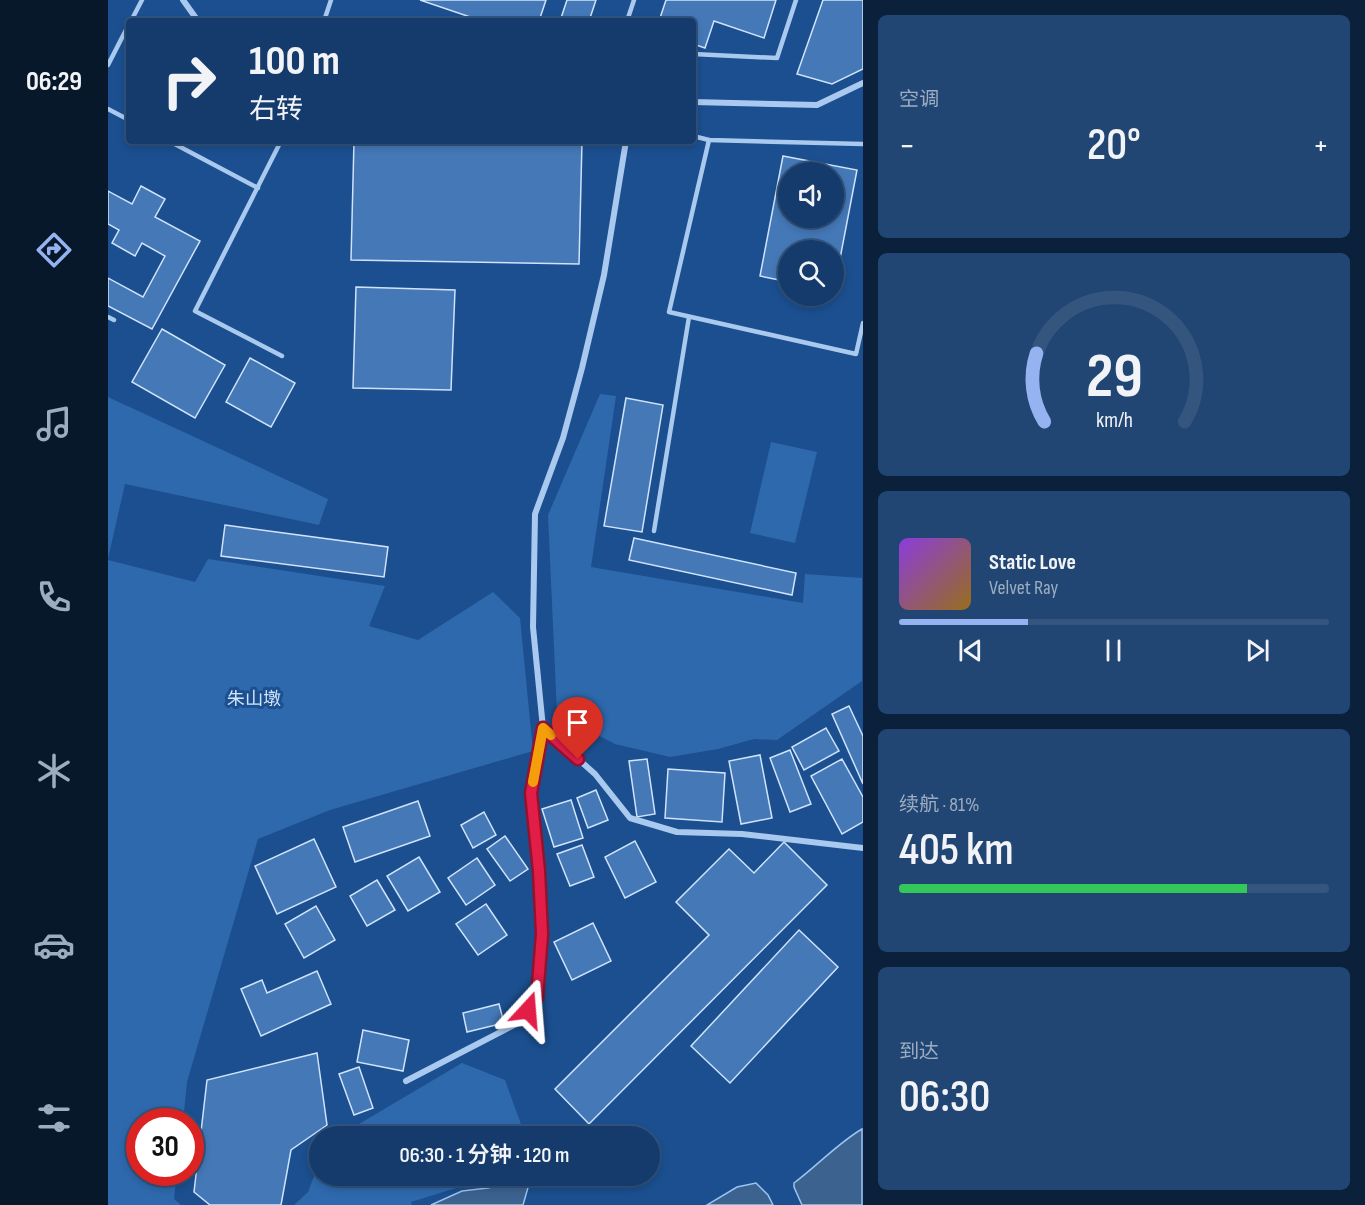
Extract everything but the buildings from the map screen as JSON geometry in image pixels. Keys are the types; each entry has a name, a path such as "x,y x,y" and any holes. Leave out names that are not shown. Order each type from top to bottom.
{"street":[{"path":"183,0 196,18"},
{"path":"696,102 817,105 862,83"},
{"path":"406,1081 520,1022 537,998 542,934 539,871 531,793 543,728 533,627 535,513 563,438 582,368 604,275 626,144"},
{"path":"543,728 595,774 630,818 677,832 742,834 862,848"}],"lane":[{"path":"133,18 142,0"},
{"path":"325,18 332,0"},
{"path":"628,18 634,0"},
{"path":"696,54 777,58 796,0"},
{"path":"108,65 126,31"},
{"path":"108,109 126,118"},
{"path":"696,137 708,140 862,144"},
{"path":"708,140 669,312 856,354 862,323"},
{"path":"175,144 258,188"},
{"path":"280,144 195,311 282,356"},
{"path":"654,531 689,316"}],"green space":[{"path":"600,394 616,396 591,567 803,603 805,574 862,578 862,681 777,740 754,739 718,749 670,757 615,744 557,714 548,515"},
{"path":"108,397 328,499 319,525 125,484 108,559"},
{"path":"771,442 817,452 795,543 750,533"},
{"name":"朱山墩","path":"208,559 385,586 369,626 418,640 493,592 520,618 533,751 330,810 258,839 187,1082 184,1108 126,1108 126,1186 176,1186 174,1199 181,1205 108,1205 108,560 195,582"},
{"path":"462,1063 505,1080 522,1126 356,1126"},
{"path":"310,1186 463,1186 411,1202 412,1205 294,1205 308,1192"}],"shaded area":[{"path":"862,1129 862,1205 802,1205 794,1183"},
{"path":"756,1183 768,1195 773,1205 707,1205 737,1187"},
{"path":"528,1186 523,1205 431,1205 462,1191"}],"slow traffic":[{"path":"533,782 543,728 551,735"}],"route":[{"path":"528,1010 537,998 542,934 539,871 531,793 543,728 578,759"}]}
